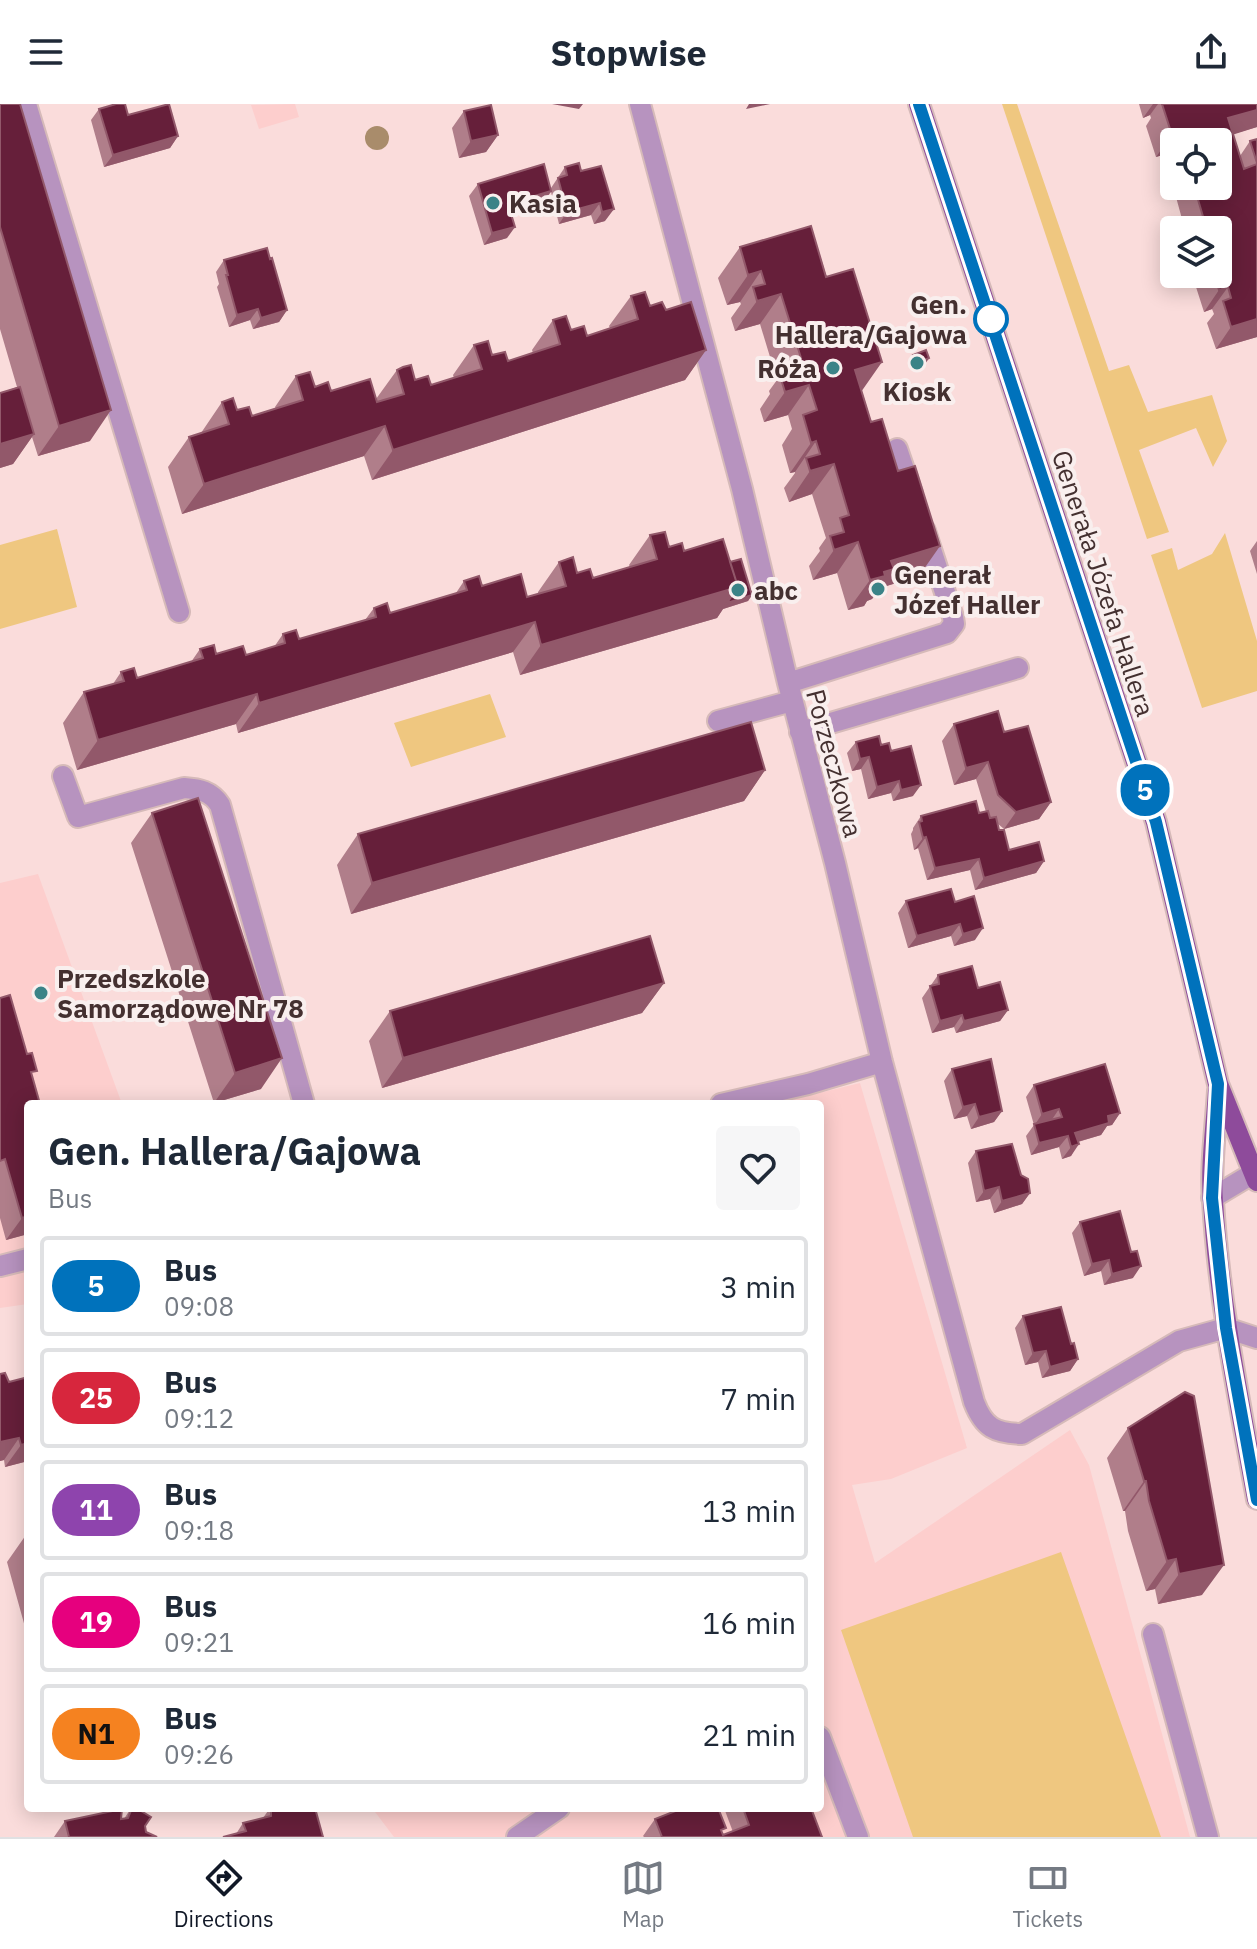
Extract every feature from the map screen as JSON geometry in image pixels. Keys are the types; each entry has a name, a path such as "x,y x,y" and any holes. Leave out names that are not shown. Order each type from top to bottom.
{"main road":[{"name":"Generała Józefa Hallera","path":"919,104 1156,822 1218,1084 1256,1175"},
{"name":"Generała Józefa Hallera","path":"1218,1084 1212,1198 1226,1328 1257,1499"}],"street":[{"path":"26,104 179,612"},
{"name":"Porzeczkowa","path":"640,104 742,489 882,1062 980,1417 992,1429 1022,1434 1153,1354 1179,1341 1226,1328"},
{"path":"718,721 947,633 954,624 897,449"},
{"path":"800,732 1018,668"},
{"path":"63,776 78,817 184,788 200,789 214,796 220,805 303,1100"},
{"path":"738,1100 882,1062"},
{"path":"1212,1198 1256,1175"},
{"path":"0,1266 24,1260"},
{"path":"1226,1328 1257,1338"},
{"path":"1153,1634 1208,1837"},
{"path":"824,1748 858,1837"},
{"path":"517,1837 553,1812"}],"shaded area":[{"path":"295,104 299,117 259,129 251,105"},
{"path":"1002,104 1017,104 1109,371 1129,365 1148,412 1212,395 1227,441 1213,467 1196,428 1139,450 1169,532 1147,539"},
{"path":"57,529 77,607 0,629 0,545"},
{"path":"1225,533 1257,641 1257,691 1202,708 1151,555 1172,548 1178,570 1212,554"},
{"path":"490,694 506,737 411,767 394,723"},
{"name":"Przedszkole Samorządowe Nr 78","path":"38,874 121,1100 24,1100 24,1305 0,1308 0,883"},
{"path":"860,1083 967,1448 891,1479 852,1485 875,1563 1070,1430 1089,1465 1190,1837 394,1837 375,1812 824,1812 824,1100 790,1100"},
{"path":"1061,1552 1161,1837 913,1837 841,1630"}],"building":[{"path":"0,104 20,104 111,410 59,426 0,227"},
{"path":"125,104 128,115 169,104 178,136 113,155 99,109"},
{"path":"1162,104 1257,104 1257,110 1228,118 1231,128 1170,128"},
{"path":"491,105 498,135 471,141 464,111"},
{"path":"1232,131 1244,169 1257,164 1257,319 1231,327 1223,301 1231,298 1228,288 1232,288 1232,216 1203,216 1198,200 1232,200"},
{"path":"1257,139 1257,163 1250,141"},
{"path":"579,163 581,171 601,166 614,209 602,212 600,203 567,212 558,178 567,175 565,167"},
{"path":"544,164 551,191 508,204 515,227 492,233 478,184"},
{"path":"811,226 826,277 853,269 882,362 855,370 871,422 882,419 898,471 915,466 940,546 891,561 894,569 884,572 885,576 870,580 858,542 834,550 830,536 844,532 840,518 849,515 834,464 810,471 806,458 820,454 816,441 811,443 803,415 817,410 809,385 785,392 781,379 795,375 790,361 801,358 781,294 757,301 753,287 765,284 761,271 748,275 740,247"},
{"path":"267,248 287,310 261,318 258,309 237,315 224,260"},
{"path":"645,292 650,306 662,302 666,310 691,302 706,350 393,450 385,426 204,484 189,437 229,424 222,402 233,398 237,410 249,407 252,416 303,400 296,376 310,372 315,387 328,382 331,391 370,379 377,402 404,394 397,370 403,367 411,365 415,380 428,376 431,385 482,369 474,345 488,341 492,355 505,352 508,361 560,344 553,320 566,316 571,330 584,326 587,336 638,319 631,296"},
{"path":"926,350 929,358 917,364 913,355"},
{"path":"20,387 34,434 0,444 0,393"},
{"path":"665,532 669,547 682,543 684,551 723,539 738,587 541,645 535,622 259,703 257,694 98,740 84,692 124,681 121,672 134,668 137,678 203,658 200,649 214,645 216,654 243,646 246,655 285,643 283,634 296,630 299,639 376,617 374,608 387,603 390,613 467,590 464,581 479,576 482,586 521,574 527,597 566,586 559,562 573,557 577,573 590,569 593,578 657,559 650,535"},
{"path":"741,559 752,595 727,603 738,587 730,562"},
{"path":"998,711 1004,732 1028,726 1051,802 1016,812 998,795 988,762 966,768 954,724"},
{"path":"751,722 765,770 372,883 358,834"},
{"path":"879,736 881,745 889,743 891,751 911,746 921,785 901,790 899,781 877,787 869,757 860,759 856,742"},
{"path":"198,798 282,1058 235,1073 152,813"},
{"path":"976,801 979,813 988,811 990,818 996,817 999,830 1004,830 1009,850 1039,842 1044,861 984,878 979,859 935,868 926,837 923,838 919,822 922,821 921,816"},
{"path":"951,889 955,902 974,896 983,928 963,934 960,924 917,936 906,901"},
{"path":"650,936 664,983 403,1058 390,1011"},
{"path":"972,966 978,988 1000,982 1008,1010 964,1021 962,1015 940,1021 930,986 939,984 938,975"},
{"path":"10,995 27,1054 32,1053 37,1071 31,1072 39,1100 24,1100 22,1218 5,1159 0,1161 0,998"},
{"path":"991,1059 1002,1111 979,1117 975,1104 963,1107 952,1069"},
{"path":"1105,1064 1120,1113 1108,1116 1109,1123 1075,1133 1079,1144 1071,1147 1068,1136 1039,1143 1034,1124 1062,1117 1059,1109 1042,1114 1034,1085"},
{"path":"1012,1144 1021,1175 1028,1179 1030,1193 1002,1201 999,1187 984,1191 976,1151"},
{"path":"1120,1211 1131,1252 1137,1251 1141,1266 1112,1274 1109,1260 1092,1264 1080,1222"},
{"path":"1061,1307 1078,1359 1050,1367 1046,1351 1033,1353 1023,1316"},
{"path":"5,1373 9,1382 24,1378 24,1444 21,1445 19,1438 0,1442 0,1374"},
{"path":"1185,1392 1194,1396 1224,1565 1179,1574 1176,1559 1167,1561 1128,1428"},
{"path":"108,1812 122,1812 121,1819 128,1818 130,1812 143,1812 151,1817 145,1826 146,1832 157,1837 69,1837 65,1821"},
{"path":"271,1812 316,1812 323,1837 223,1837 246,1831 243,1823 271,1816"},
{"path":"673,1812 720,1812 726,1828 721,1830 723,1835 749,1825 744,1812 813,1812 822,1837 662,1837 655,1819"}],"bus line":[{"name":"5","path":"919,104 1156,822 1218,1084 1212,1198 1226,1328 1257,1500"}],"place":[{"name":"Kasia","path":"493,203"},
{"name":"Gen. Hallera/Gajowa","path":"991,319"},
{"name":"Kiosk","path":"917,363"},
{"name":"Róża","path":"833,368"},
{"name":"Generał Józef Haller","path":"878,589"},
{"name":"abc","path":"738,590"},
{"name":"Przedszkole Samorządowe Nr 78","path":"41,993"}]}
